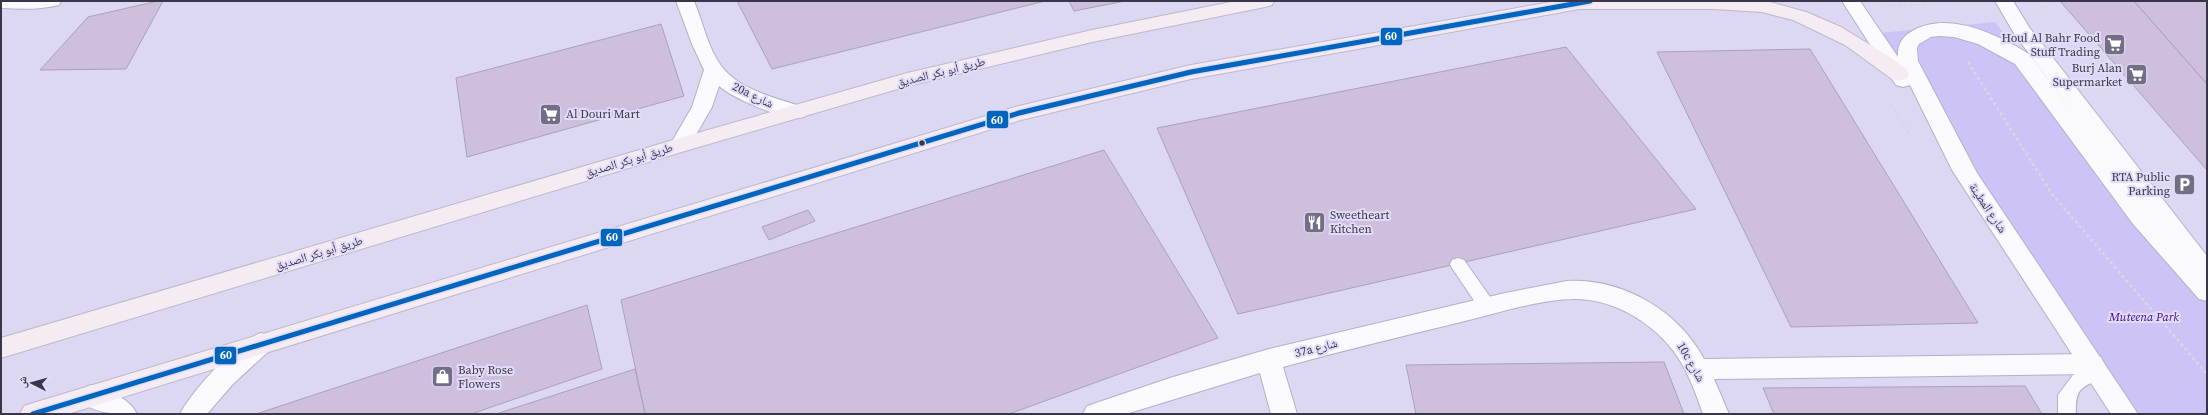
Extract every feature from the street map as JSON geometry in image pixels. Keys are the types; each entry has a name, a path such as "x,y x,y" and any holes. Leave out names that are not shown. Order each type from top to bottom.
{"main road":[{"name":"طريق أبو بكر الصديق","path":"1,348 680,145 907,80 1001,56 1265,1"},
{"path":"33,414 53,411 91,396 261,343 1019,113 1191,72 1583,2 1724,2 1762,6 1800,16 1837,31 1870,51 1899,74"}],"street":[{"path":"2,2 26,4 52,1"},
{"name":"20a شارع","path":"685,1 714,70 730,84 749,95 772,105 797,112"},
{"name":"شارع المطينة","path":"1851,1 2125,414"},
{"path":"2004,1 2022,31 2207,273"},
{"path":"1968,177 1908,61 1907,48 1914,38 1927,32 1946,30 1966,32 1986,38 2006,48 2022,59 2140,218 2207,292"},
{"path":"680,145 702,107 714,70"},
{"name":"10c شارع","path":"1540,294 1568,290 1600,293 1631,303 1659,321 1683,343 1698,369 1716,414"},
{"name":"37a شارع","path":"1096,414 1203,377 1268,359 1540,294"},
{"path":"193,414 201,402 229,371 261,343"},
{"path":"1268,359 1284,414"},
{"path":"1698,369 2095,368"},
{"path":"91,396 116,408 124,414"}],"lane":[{"path":"1458,264 1487,306"},
{"path":"2067,414 2067,395 2079,380 2095,368"}],"path":[{"path":"1915,5 1932,17 1946,30 2052,194 2207,374"}],"green space":[{"name":"Muteena Park","path":"1995,22 2207,296 2207,414 2135,414 1879,33"}],"building":[{"path":"163,1 126,69 40,70 88,17"},
{"path":"737,1 1045,1 772,69"},
{"path":"1069,1 1125,1 1074,11"},
{"path":"2060,1 2134,1 2207,84 2207,170"},
{"path":"2134,1 2207,1 2207,84"},
{"path":"661,24 684,96 467,157 456,78"},
{"path":"1566,47 1696,209 1238,314 1157,128"},
{"path":"1810,49 1978,323 1791,327 1657,52"},
{"path":"1104,150 1218,338 1009,414 645,414 621,300"},
{"path":"808,210 815,221 769,240 762,227"},
{"path":"587,305 602,369 471,414 256,414"},
{"path":"1664,362 1684,414 1416,414 1406,365"},
{"path":"635,369 645,414 496,414"},
{"path":"2025,386 2042,414 1774,414 1763,388"}],"transit line":[{"name":"60","path":"33,414 1019,113 1191,72 1590,1"}],"place":[{"name":"Houl Al Bahr Food Stuff Trading","path":"2115,45"},
{"name":"Burj Alan Supermarket","path":"2137,75"},
{"name":"Al Douri Mart","path":"550,114"},
{"name":"RTA Public Parking","path":"2185,184"},
{"name":"Sweetheart Kitchen","path":"1314,222"},
{"name":"Baby Rose Flowers","path":"442,377"}]}
